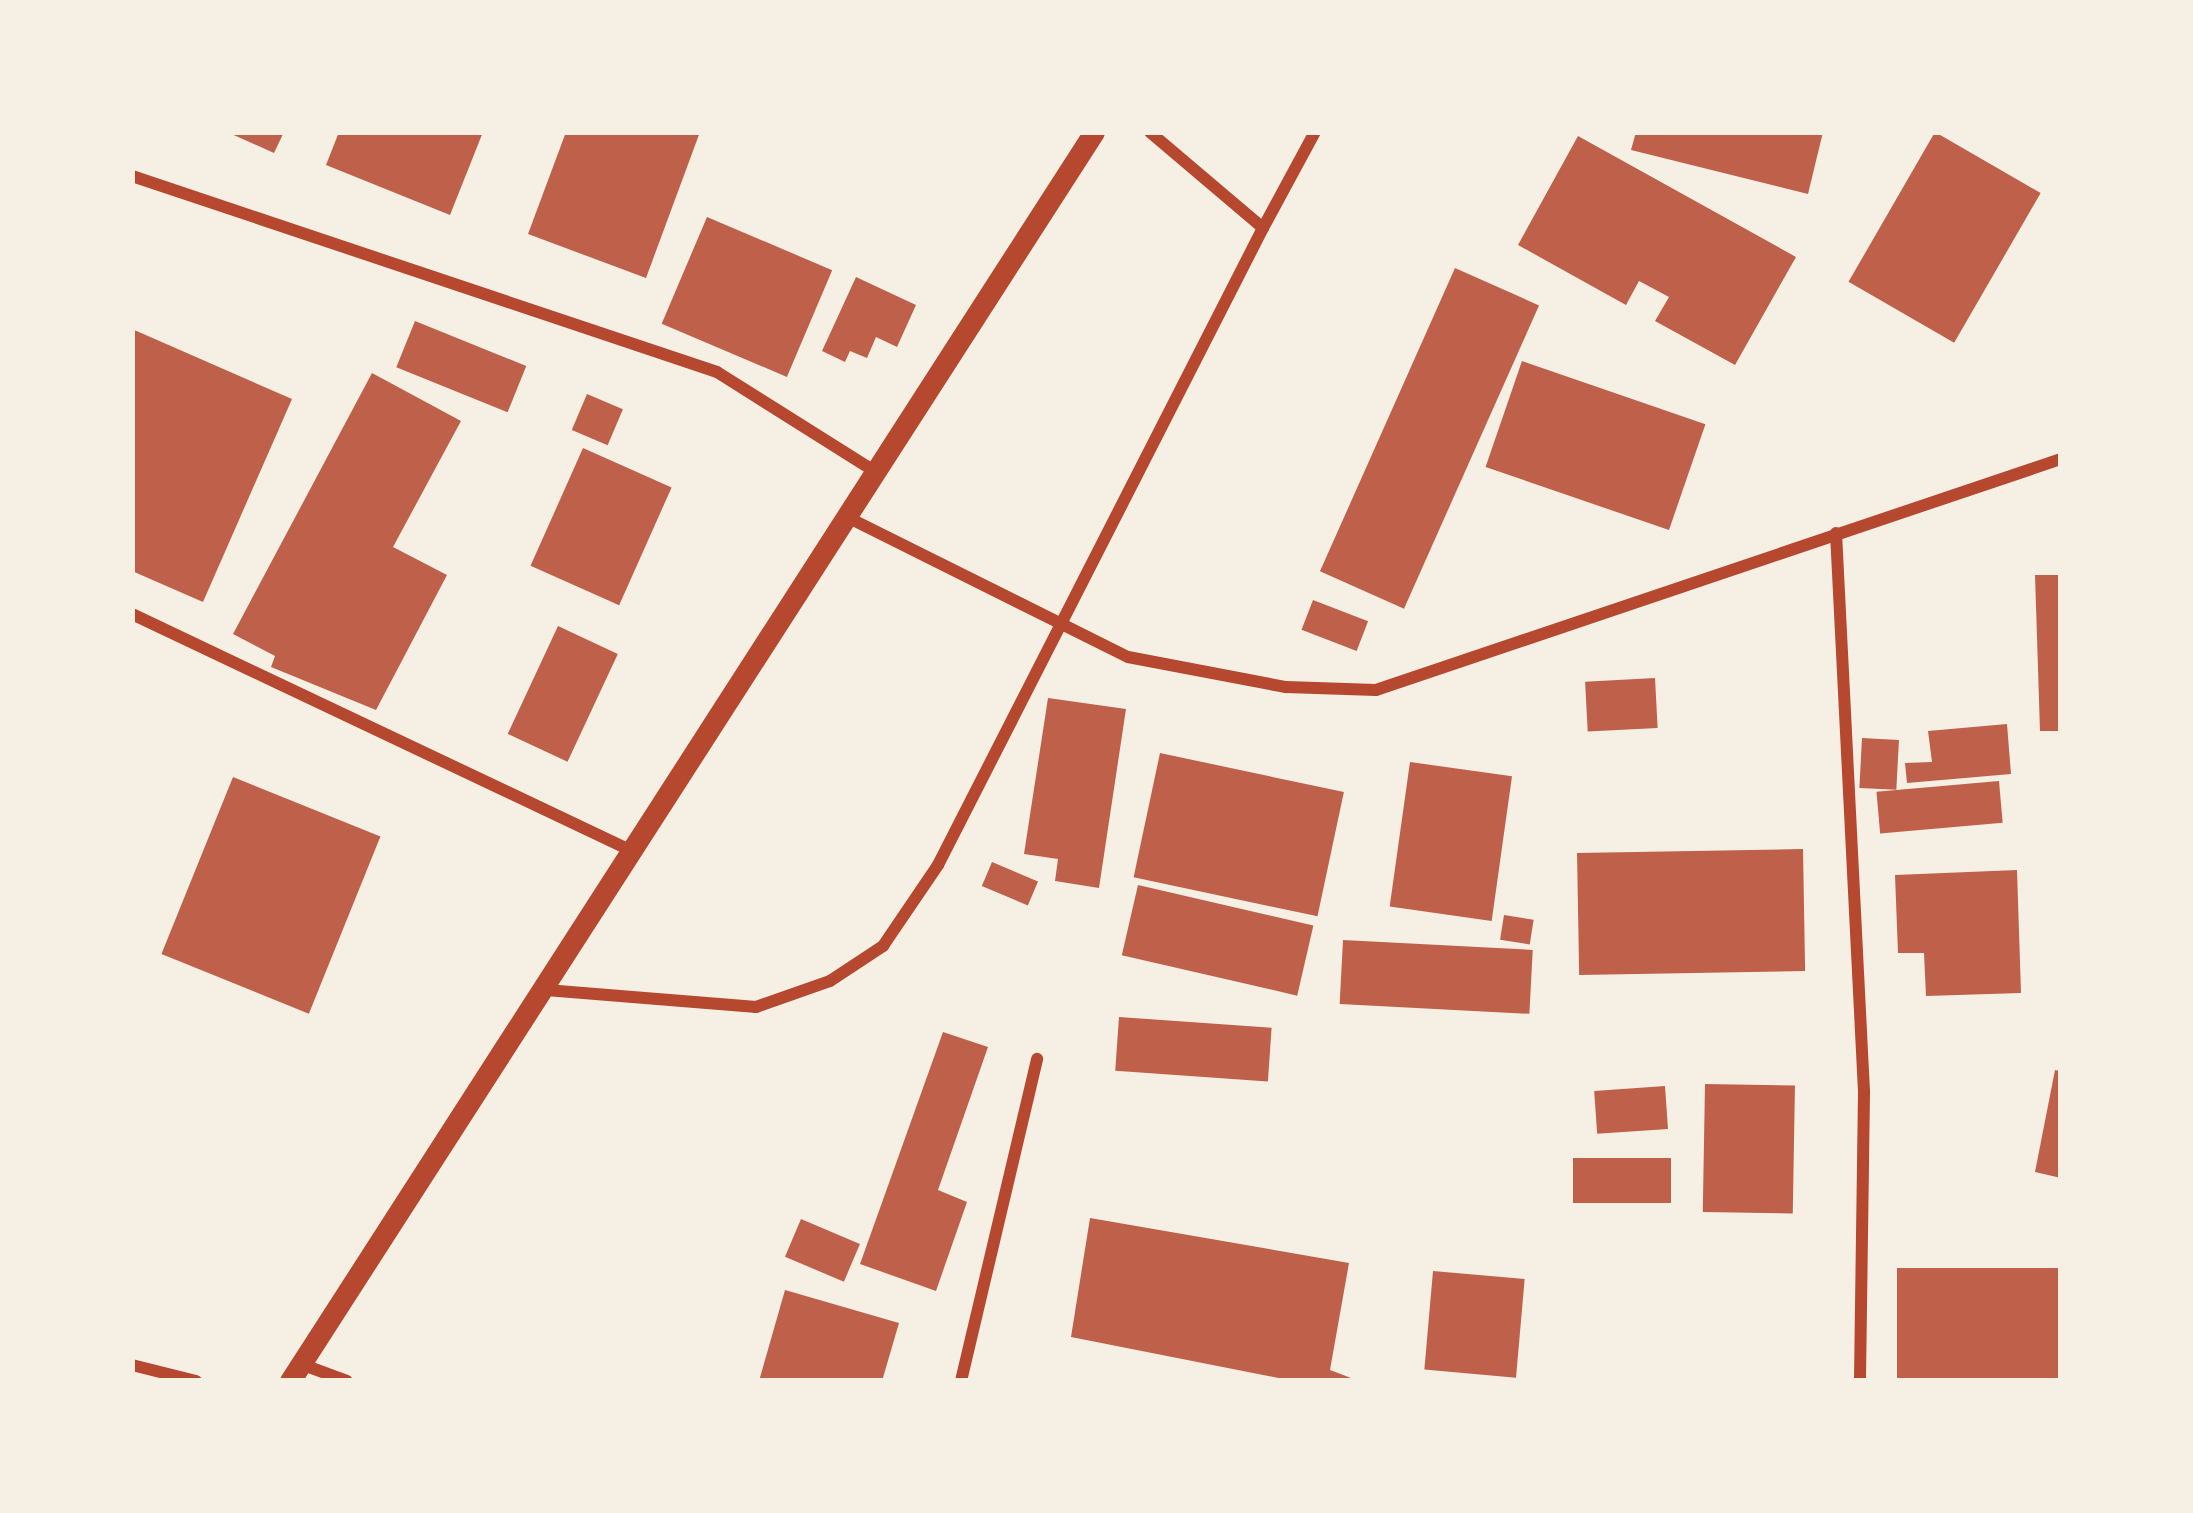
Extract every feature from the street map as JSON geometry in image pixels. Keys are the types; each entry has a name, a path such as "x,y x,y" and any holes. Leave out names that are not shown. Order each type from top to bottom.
{"street":[{"path":"347,1381 292,1371 546,989 844,516 1094,132"},
{"path":"1150,132 1263,228"},
{"path":"546,989 756,1006 830,981 883,946 938,865 1315,132"},
{"path":"132,176 717,372 874,471"},
{"path":"844,516 1128,657 1376,691 2061,459"},
{"path":"1836,533 1864,1092 1860,1381"},
{"path":"132,614 633,851"},
{"path":"961,1381 1037,1059"},
{"path":"132,1365 196,1381"}],"building":[{"path":"227,132 284,132 274,153"},
{"path":"339,132 483,132 450,215 326,165"},
{"path":"566,132 700,132 646,278 528,234"},
{"path":"1636,132 1823,132 1808,194 1631,150"},
{"path":"1935,132 2041,193 1954,343 1848,282"},
{"path":"1578,136 1796,257 1735,365 1655,321 1669,297 1639,281 1626,305 1518,245"},
{"path":"707,217 832,270 787,377 662,324"},
{"path":"1455,268 1539,305 1404,609 1320,571"},
{"path":"856,277 916,305 897,347 876,337 867,358 850,351 845,362 822,351"},
{"path":"415,321 526,366 508,412 396,367"},
{"path":"132,329 292,399 203,602 132,571"},
{"path":"1522,361 1705,424 1669,530 1486,467"},
{"path":"372,373 461,421 393,547 447,575 376,710 271,667 275,656 233,634"},
{"path":"587,394 623,409 608,445 572,430"},
{"path":"583,448 672,487 619,605 531,566"},
{"path":"2035,575 2061,575 2061,731 2040,731"},
{"path":"1313,600 1368,621 1357,651 1302,630"},
{"path":"558,626 618,654 568,762 508,734"},
{"path":"1655,678 1658,728 1588,732 1585,682"},
{"path":"1048,698 1126,709 1099,888 1055,881 1058,859 1024,854"},
{"path":"2007,724 2011,774 1907,783 1905,763 1932,762 1928,731"},
{"path":"1862,738 1899,740 1896,790 1859,788"},
{"path":"1160,753 1344,792 1317,916 1134,877"},
{"path":"1410,762 1512,776 1492,921 1390,907"},
{"path":"233,777 380,837 309,1014 161,954"},
{"path":"1999,781 2003,823 1880,834 1876,792"},
{"path":"1803,849 1805,971 1579,975 1577,853"},
{"path":"992,862 1038,882 1028,905 982,886"},
{"path":"2017,870 2021,993 1926,996 1924,953 1898,953 1895,875"},
{"path":"1138,885 1313,925 1297,996 1122,955"},
{"path":"1504,915 1534,920 1530,944 1500,940"},
{"path":"1343,940 1533,950 1529,1014 1340,1004"},
{"path":"1119,1017 1272,1028 1268,1082 1115,1071"},
{"path":"943,1032 988,1047 938,1190 967,1202 936,1291 860,1264"},
{"path":"2055,1070 2061,1071 2061,1178 2035,1172"},
{"path":"1705,1084 1795,1086 1793,1214 1703,1212"},
{"path":"1665,1086 1668,1129 1597,1134 1594,1091"},
{"path":"1573,1158 1671,1158 1671,1203 1573,1203"},
{"path":"1090,1218 1349,1263 1330,1370 1359,1381 1294,1381 1071,1337"},
{"path":"801,1219 860,1244 844,1282 785,1257"},
{"path":"1897,1268 2061,1268 2061,1381 1897,1381"},
{"path":"1433,1271 1525,1279 1516,1378 1424,1370"},
{"path":"785,1290 899,1323 882,1381 759,1381"}]}
